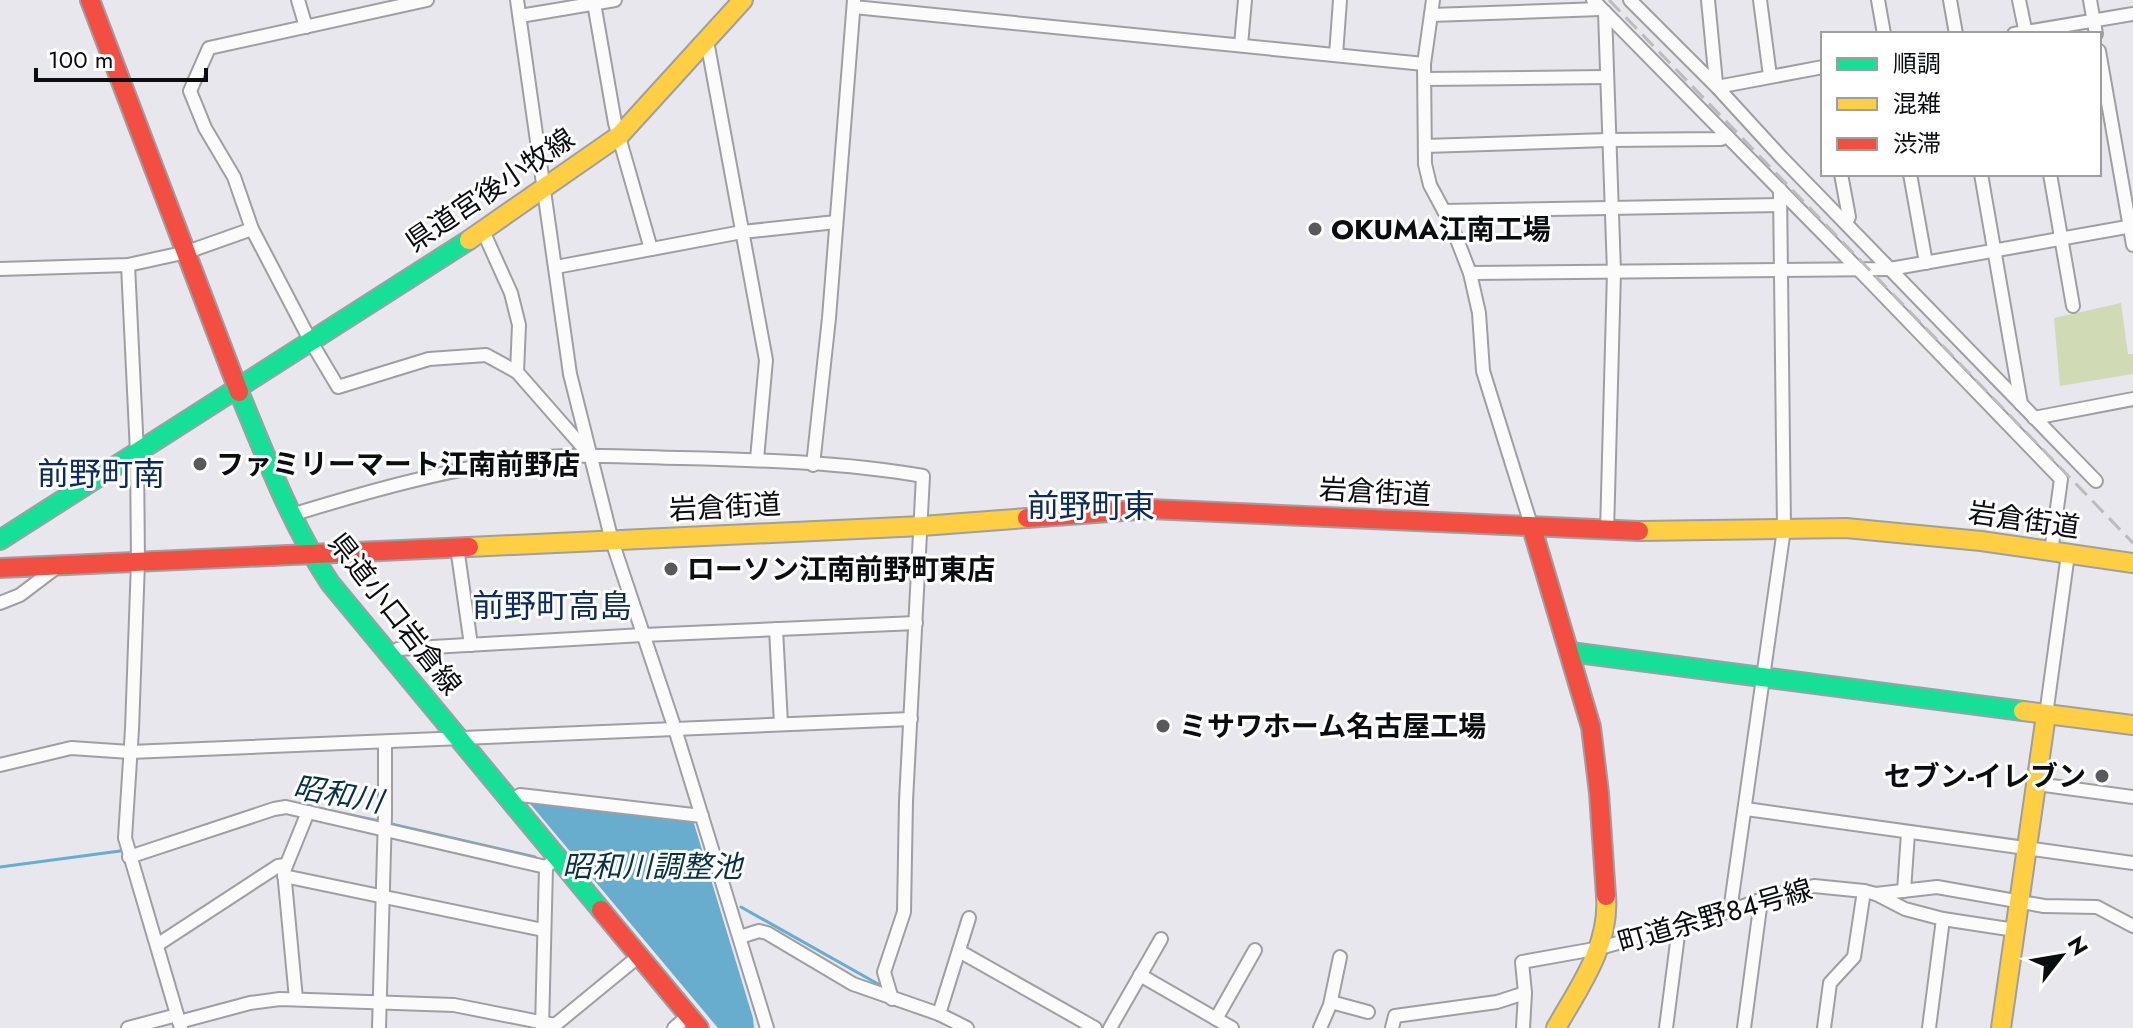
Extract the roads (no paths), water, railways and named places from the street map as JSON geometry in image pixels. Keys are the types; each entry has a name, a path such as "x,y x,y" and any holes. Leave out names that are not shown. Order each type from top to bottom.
{"street":[{"name":"県道小口岩倉線","path":"90,0 237,388 311,554 330,583 510,801 552,863 639,956 694,1022"},
{"path":"298,0 306,27"},
{"path":"427,0 209,48 190,91 205,128 234,177 252,229 338,387 429,359 486,355 517,372 590,456"},
{"path":"517,0 570,374 612,541 675,729 767,1028"},
{"path":"520,16 615,0"},
{"name":"県道宮後小牧線","path":"237,388 483,231 620,135 743,0"},
{"path":"1241,45 1245,0"},
{"path":"1336,55 1340,0"},
{"path":"1433,0 1424,64 1425,164 1430,185 1459,240 1470,273 1479,313 1483,371 1570,652 1595,750 1607,908 1601,945 1556,1028"},
{"path":"1631,0 2096,481"},
{"path":"1708,0 1717,87"},
{"path":"1760,0 1770,76"},
{"path":"1878,0 1884,32"},
{"path":"1950,0 1956,32"},
{"path":"2019,0 2021,32"},
{"path":"2090,0 2096,32"},
{"path":"594,3 615,123 651,249"},
{"path":"813,465 829,318 854,4 1424,64"},
{"path":"1431,15 1600,7 2061,479 2060,553 2046,715 2001,1028"},
{"path":"1600,7 1614,272 1607,532"},
{"path":"2027,32 2133,14"},
{"path":"707,41 766,360 757,459"},
{"path":"2101,62 2133,245"},
{"path":"1717,87 1821,67"},
{"path":"1425,79 1606,77"},
{"path":"1425,146 1721,139 1727,136"},
{"path":"1841,176 1849,217 1846,223"},
{"path":"1910,176 1926,263"},
{"path":"1981,176 2021,404"},
{"path":"2050,176 2073,306"},
{"path":"1730,911 1784,529 1780,189"},
{"path":"1444,211 1780,205"},
{"path":"556,267 742,232 836,222"},
{"path":"1470,273 1890,269 2131,226"},
{"path":"0,269 128,265 187,252 252,229"},
{"path":"483,231 511,293 519,325 517,372"},
{"path":"128,265 137,453 138,562 125,838 179,1022"},
{"path":"0,540 237,388"},
{"path":"2034,418 2133,399"},
{"path":"291,515 450,473 523,459 590,456 757,459 882,469 923,476 904,912 884,972 892,999"},
{"name":"岩倉街道","path":"0,568 922,526 1150,509 1607,532 1846,528 1981,541 2133,563"},
{"path":"457,547 471,645"},
{"path":"0,603 20,595 60,565"},
{"path":"389,655 398,649 916,623"},
{"path":"776,629 781,724"},
{"path":"1570,652 2133,725"},
{"path":"0,765 71,748 130,752 911,719"},
{"path":"379,1028 385,742"},
{"path":"2037,784 2133,797"},
{"path":"510,801 520,795 702,816"},
{"path":"129,857 274,809 295,808 552,863 543,930 542,1025"},
{"path":"1746,809 2133,863"},
{"path":"296,999 284,871 308,812"},
{"path":"1904,891 1908,833"},
{"path":"157,945 278,866 284,871 383,897 543,930"},
{"name":"町道余野８４号線","path":"1525,993 1522,962 1679,927 1797,888 1814,886 1870,892 1905,909 1943,919 2015,930"},
{"path":"1824,1028 1830,983 1854,957 1870,892 1937,887 2019,904 2097,907 2133,926"},
{"path":"1744,1028 1761,900"},
{"path":"939,1014 969,918"},
{"path":"1929,1028 1943,919"},
{"path":"1666,1028 1679,927"},
{"path":"740,937 759,931 775,936 831,972 967,1028"},
{"path":"1110,1028 1161,939"},
{"path":"1216,1019 1255,950"},
{"path":"959,951 1095,1028"},
{"path":"128,1028 179,1022 250,1003 296,999 454,1005 542,1025 555,1025 639,956"},
{"path":"1320,1028 1331,1002 1340,957"},
{"path":"1140,975 1232,1028"},
{"path":"1392,1028 1395,1016 1497,1002 1525,993 1523,1028"},
{"path":"1331,1002 1368,1012"},
{"path":"674,1028 694,1022"}],"water":[{"name":"昭和川調整池","path":"527,800 692,817 754,1028 718,1028"}],"waterway":[{"name":"昭和川","path":"289,802 379,821"},
{"name":"昭和川","path":"387,823 535,857"},
{"name":"昭和川","path":"0,867 120,851"},
{"name":"昭和川","path":"741,907 878,984"}],"railway":[{"path":"1609,0 2133,543"}],"place":[{"name":"OKUMA江南工場","path":"1315,229"},
{"name":"ファミリーマート江南前野店","path":"200,464"},
{"name":"ローソン江南前野町東店","path":"671,569"},
{"name":"ミサワホーム名古屋工場","path":"1163,726"},
{"name":"セブン-イレブン","path":"2102,776"}],"district":[{"name":"前野町南","path":"101,474"},
{"name":"前野町東","path":"1091,506"},
{"name":"前野町高島","path":"552,606"}]}
